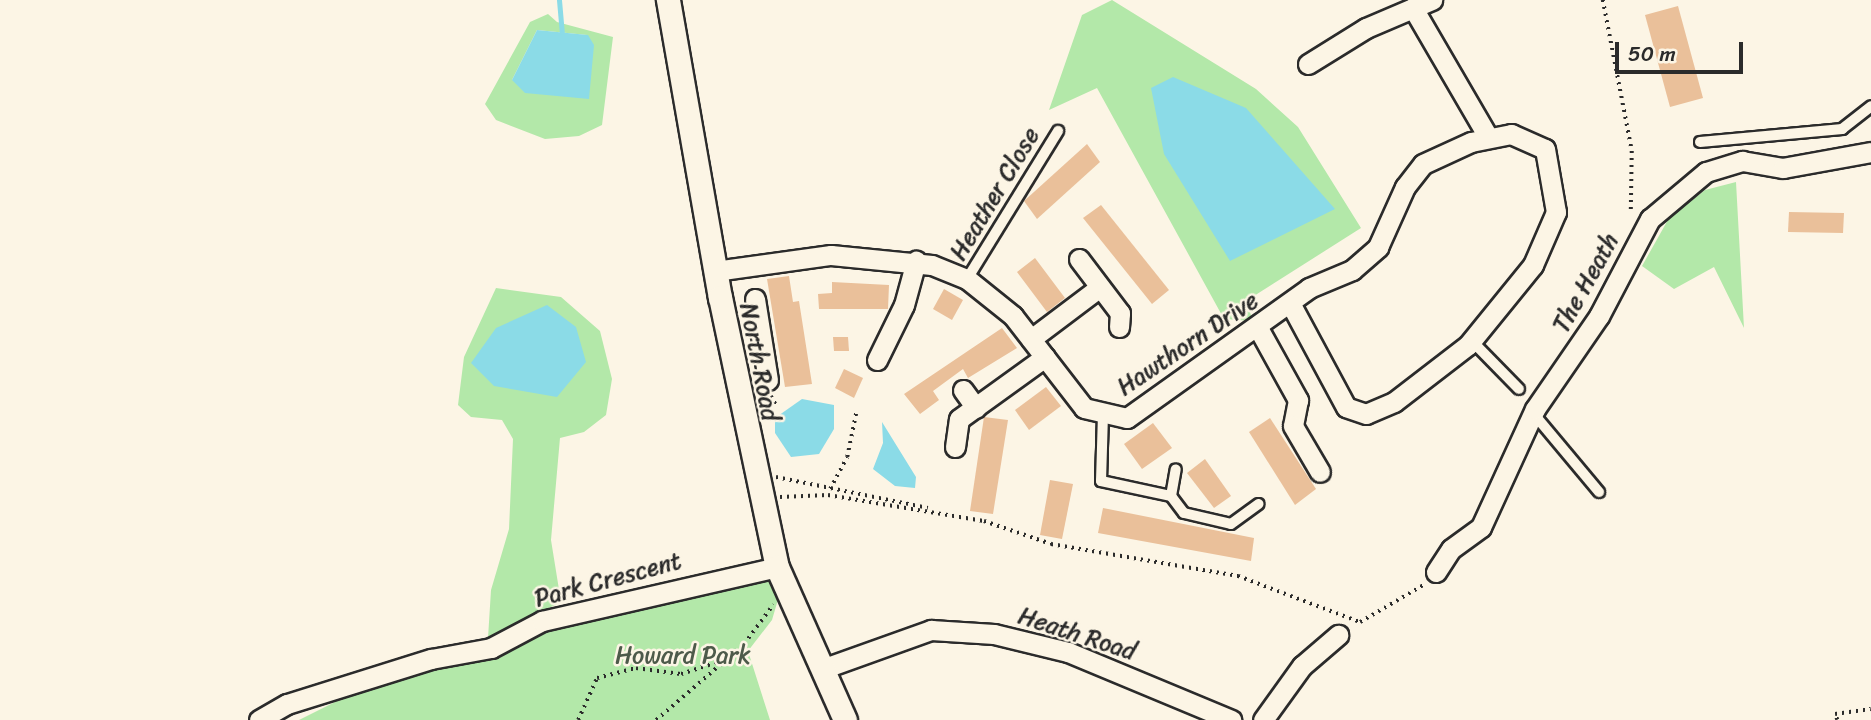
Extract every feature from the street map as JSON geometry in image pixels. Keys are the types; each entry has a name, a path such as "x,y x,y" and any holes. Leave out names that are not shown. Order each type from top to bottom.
{"street":[{"name":"North Road","path":"668,0 715,271 761,502 780,578 845,720"},
{"path":"1308,64 1366,28 1423,4 1488,137"},
{"name":"Hawthorn Drive","path":"715,271 831,255 916,261 967,279 1031,339 1084,408 1127,418 1291,305 1309,288 1352,270 1378,247 1405,187 1423,164 1488,137 1522,134 1545,149 1556,212 1533,265 1472,341 1394,402 1366,414 1346,407 1291,305"},
{"name":"The Heath","path":"1436,572 1451,549 1481,527 1533,412 1599,316 1650,219 1706,173 1742,161 1783,168 1871,152"},
{"path":"1079,258 1120,313 1119,327"},
{"path":"877,360 904,305 916,261"},
{"path":"1031,339 1100,287"},
{"path":"755,299 768,380"},
{"path":"1257,326 1298,400 1293,426 1320,472"},
{"path":"731,354 763,349"},
{"path":"955,447 959,419 1045,357"},
{"path":"963,390 976,408"},
{"name":"Park Crescent","path":"259,720 287,704 431,659 491,648 542,621 780,578"},
{"name":"Heath Road","path":"822,669 931,630 994,634 1068,652 1202,714 1231,720"},
{"path":"1263,720 1302,666 1338,635"}],"lane":[{"path":"1700,142 1842,129 1871,106"},
{"name":"Heather Close","path":"967,279 1058,131"},
{"path":"1472,341 1519,389"},
{"path":"1533,412 1599,492"},
{"path":"1103,414 1101,481 1171,496 1184,513 1231,524 1259,504"},
{"path":"1171,496 1176,469"}],"path":[{"path":"1603,0 1632,150 1631,254"},
{"path":"830,489 847,457 856,413"},
{"path":"756,478 928,508"},
{"path":"761,502 794,494 828,495 984,521 1051,544 1238,576 1360,622 1406,600 1436,572"},
{"path":"656,720 744,644 780,578"},
{"path":"578,720 597,677 636,668 681,674 721,662"},
{"path":"1837,720 1835,714 1871,709"}],"green space":[{"path":"1112,0 1256,89 1298,127 1361,228 1246,301 1253,321 1224,319 1097,88 1049,110 1082,15"},
{"path":"548,14 557,22 613,37 602,125 579,136 545,139 496,120 485,104 530,22","holes":["537,30 587,35 512,80"]},
{"path":"1736,182 1744,328 1714,267 1674,289 1642,266 1669,218 1705,190"},
{"path":"496,288 561,297 600,331 612,379 606,415 584,432 560,438 551,540 561,602 488,638 491,590 509,529 513,439 502,420 471,417 458,405 464,357"},
{"name":"Howard Park","path":"784,579 772,620 748,651 770,720 299,720 339,700 594,613 719,582"}],"water":[{"path":"537,30 588,35 594,45 589,99 525,93 512,80"},
{"path":"1173,77 1246,108 1335,209 1230,261 1164,154 1151,88"},
{"path":"547,305 576,327 586,362 557,397 494,386 471,363 496,328"},
{"path":"802,399 834,405 834,429 819,454 791,457 775,433 775,418"},
{"path":"882,422 916,477 915,488 895,486 873,469 883,443"}],"building":[{"path":"1678,6 1703,98 1670,107 1645,15"},
{"path":"1087,144 1100,162 1037,219 1024,201"},
{"path":"1101,205 1169,290 1152,304 1083,218"},
{"path":"1789,212 1844,213 1843,233 1788,232"},
{"path":"1035,258 1065,298 1047,312 1017,272"},
{"path":"789,276 793,302 799,301 812,384 785,387 767,279"},
{"path":"832,282 889,285 888,309 819,309 818,294 832,293"},
{"path":"944,289 963,300 952,320 933,309"},
{"path":"1002,328 1017,348 968,378 963,369 933,391 939,400 920,414 904,394"},
{"path":"833,337 848,337 849,351 834,351"},
{"path":"844,369 863,378 854,398 835,388"},
{"path":"1046,387 1061,406 1029,430 1015,410"},
{"path":"984,417 1008,420 993,514 970,511"},
{"path":"1270,418 1316,489 1295,505 1249,432"},
{"path":"1153,423 1172,448 1142,469 1124,444"},
{"path":"1205,459 1231,496 1214,508 1187,473"},
{"path":"1050,480 1073,484 1062,539 1040,535"},
{"path":"1103,508 1254,538 1251,561 1098,533"}],"waterway":[{"path":"559,0 562,32"}]}
